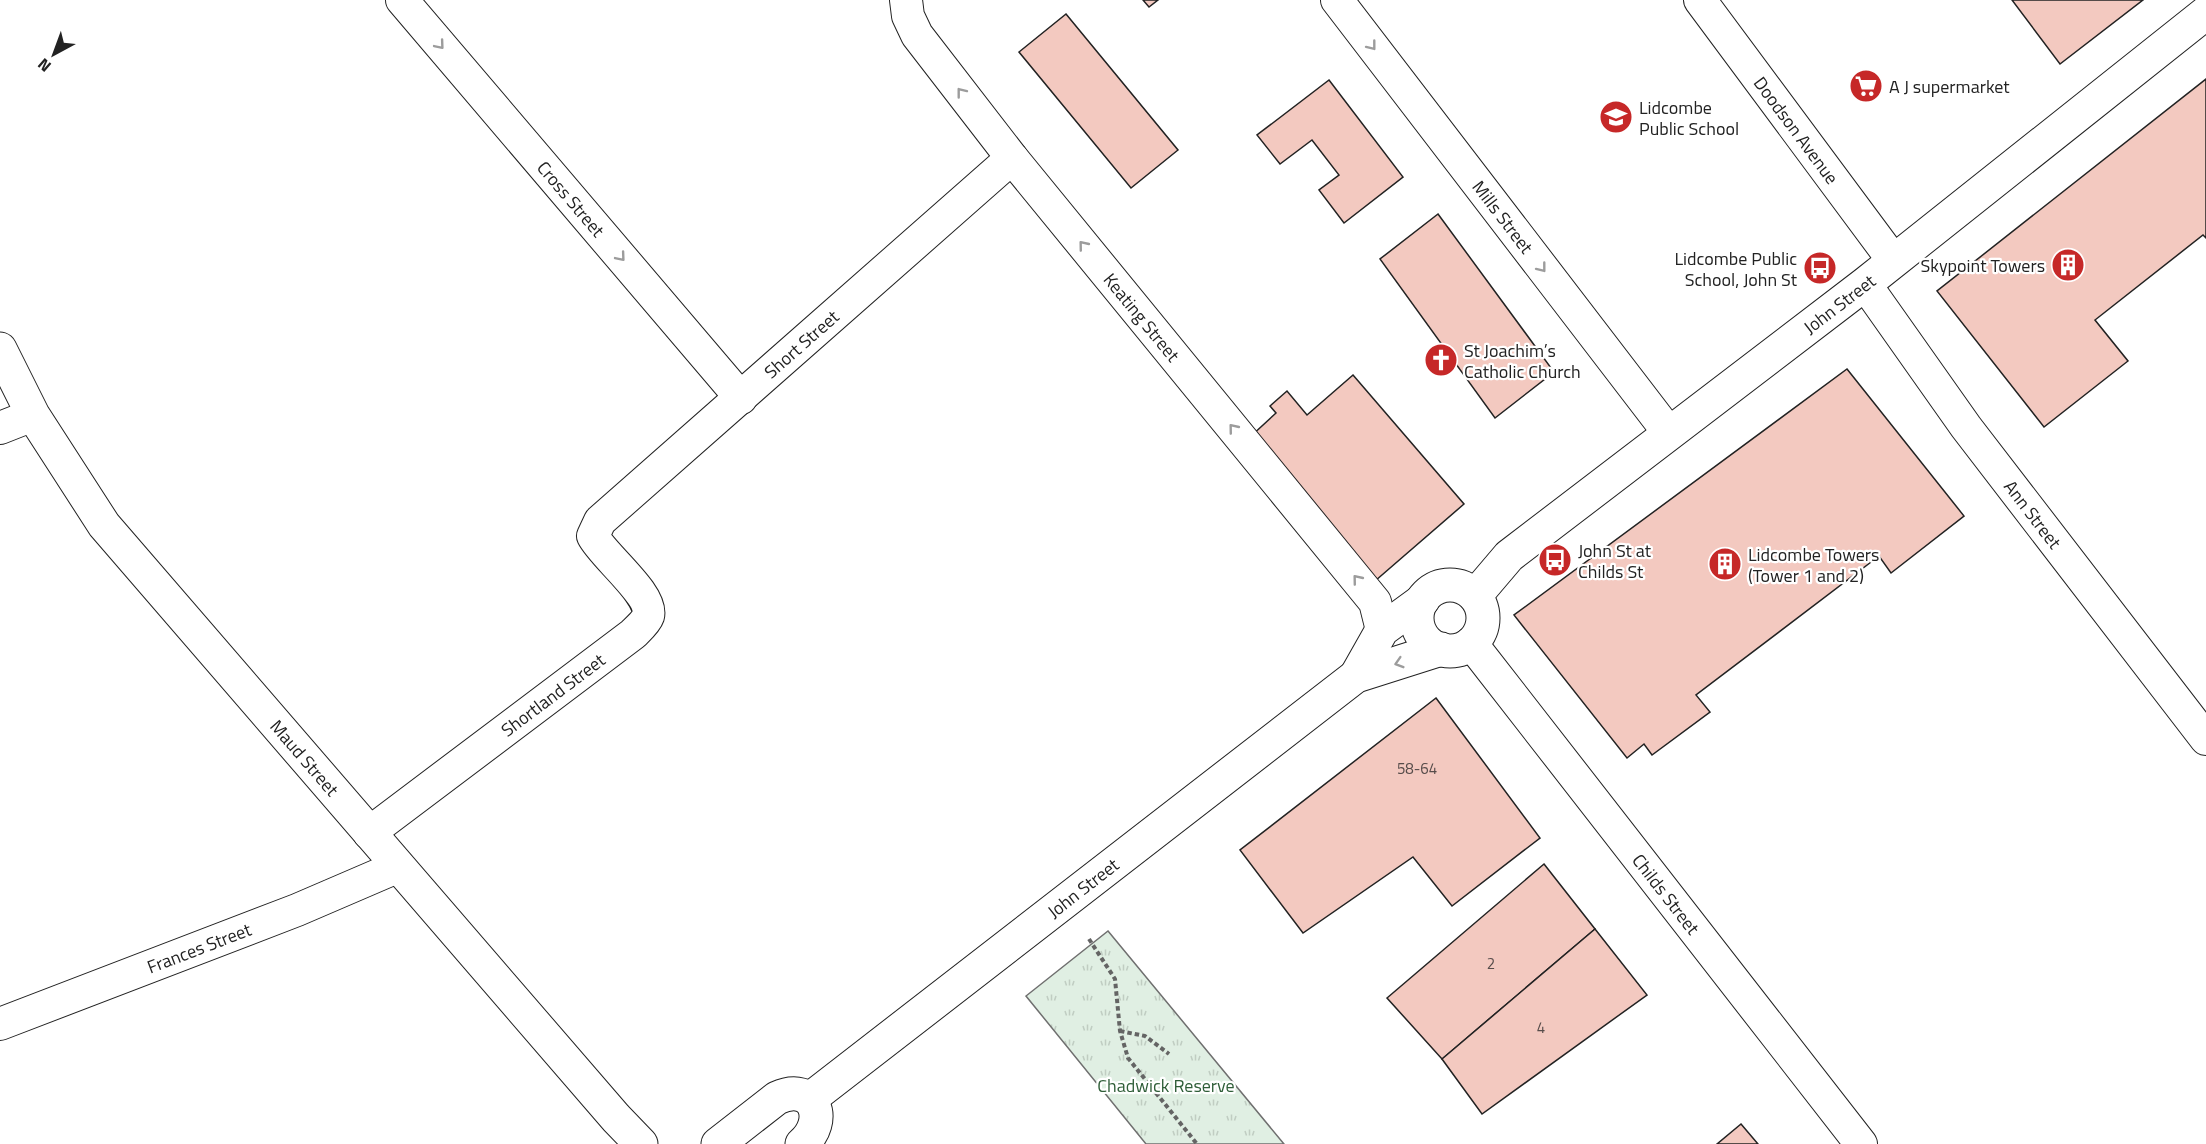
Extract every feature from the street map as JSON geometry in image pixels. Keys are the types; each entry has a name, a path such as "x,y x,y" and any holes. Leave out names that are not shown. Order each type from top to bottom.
{"street":[{"name":"Cross Street","path":"402,0 741,398"},
{"name":"Keating Street","path":"906,0 908,16 917,35 1012,158 1375,602 1382,630"},
{"name":"Mills Street","path":"1337,0 1669,433"},
{"name":"Doodson Avenue","path":"1700,0 1893,261"},
{"name":"John Street","path":"1475,596 1509,556 2203,23"},
{"name":"Short Street","path":"594,531 609,512 1012,158"},
{"name":"Ann Street","path":"1865,284 1966,427 2206,739"},
{"name":"Maud Street","path":"0,349 33,415 104,525 397,867 640,1144"},
{"path":"0,428 33,415"},
{"name":"Shortland Street","path":"369,833 633,634 648,616 645,599 598,546 593,536 594,531"},
{"path":"1458,586 1475,596 1483,615 1482,626 1456,646 1431,645 1419,628 1419,608 1423,600 1438,587 1458,586"},
{"name":"John Street","path":"1356,676 1382,630 1423,600"},
{"name":"John Street","path":"810,1099 1356,676 1456,646"},
{"name":"Childs Street","path":"1456,646 1861,1144"},
{"name":"Frances Street","path":"0,1024 297,910 397,867"},
{"path":"718,1144 777,1098 786,1094 800,1093 810,1099 816,1111 816,1125 809,1138 802,1144"}],"path":[{"path":"1089,939 1115,979 1120,1031 1128,1058 1197,1144"},
{"path":"1120,1031 1145,1036 1169,1054"}],"green space":[{"name":"Chadwick Reserve","path":"1108,931 1284,1144 1146,1144 1026,996"}],"building":[{"path":"1143,0 1158,0 1149,7"},
{"path":"2012,0 2143,0 2060,64"},
{"path":"1066,14 1178,150 1131,188 1019,52"},
{"name":"Skypoint Towers","path":"2206,79 2206,238 2203,235 2095,320 2128,361 2044,427 1937,291"},
{"path":"1329,80 1403,177 1344,223 1319,190 1339,175 1312,140 1280,164 1257,135"},
{"path":"1438,214 1554,372 1495,418 1380,259"},
{"name":"Lidcombe Towers (Tower 1 and 2)","path":"1847,369 1964,516 1891,573 1879,556 1696,695 1710,712 1652,755 1644,744 1627,758 1514,615"},
{"path":"1353,375 1464,504 1375,581 1250,437 1276,413 1270,406 1287,391 1307,415"},
{"path":"1436,698 1540,838 1452,906 1413,857 1303,933 1240,850"},
{"path":"1544,864 1595,929 1442,1059 1387,998"},
{"path":"1595,929 1647,995 1482,1114 1442,1059"},
{"path":"1741,1124 1758,1144 1717,1144"}],"place":[{"name":"A J supermarket","path":"1866,86"},
{"name":"Lidcombe Public School","path":"1616,117"},
{"name":"Skypoint Towers","path":"2068,265"},
{"name":"Lidcombe Public School, John St","path":"1820,268"},
{"name":"St Joachim’s Catholic Church","path":"1441,360"},
{"name":"John St at Childs St","path":"1555,560"},
{"name":"Lidcombe Towers (Tower 1 and 2)","path":"1725,564"}]}
